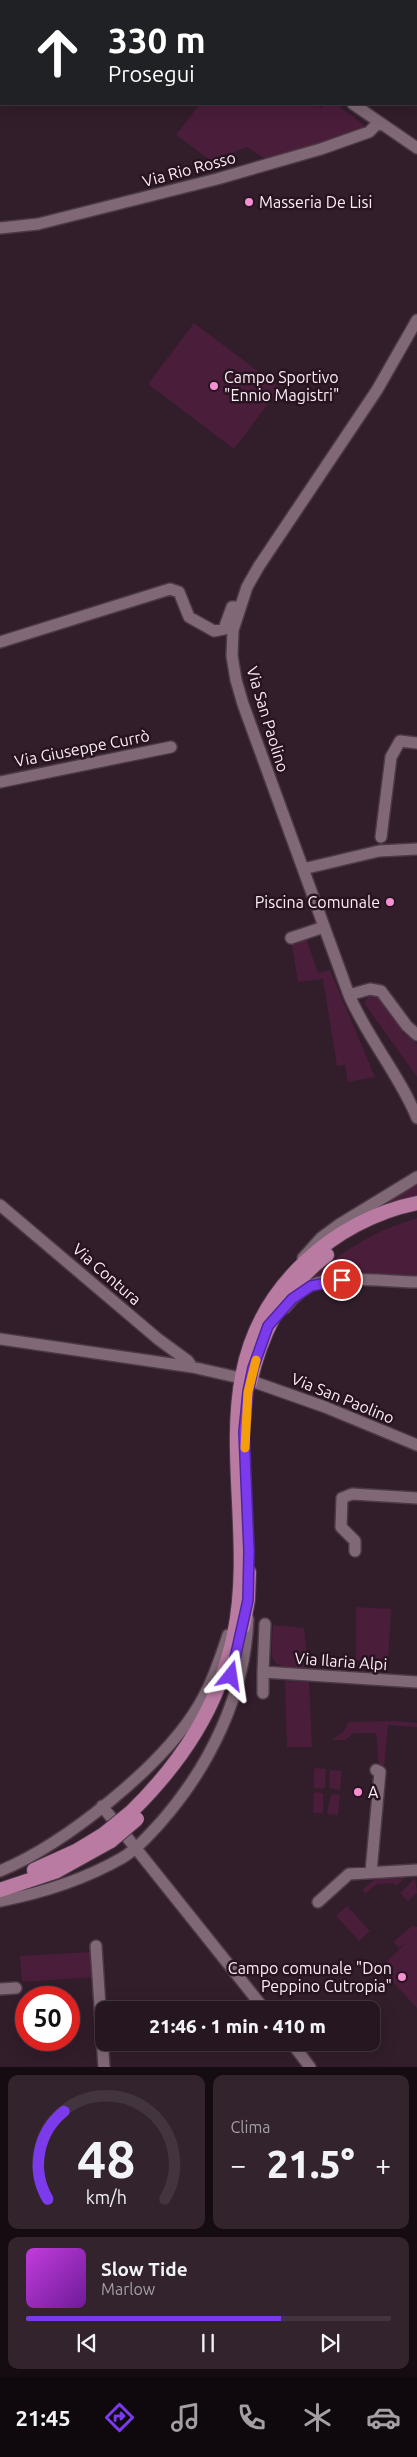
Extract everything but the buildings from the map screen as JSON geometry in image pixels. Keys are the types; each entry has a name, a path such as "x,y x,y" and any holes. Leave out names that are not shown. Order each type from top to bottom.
{"main road":[{"path":"243,1600 236,1433 244,1366 258,1322 288,1278 318,1251 345,1232 378,1215 417,1203"},
{"path":"0,1890 57,1871 134,1816 176,1764 196,1735 210,1710 232,1644 243,1600 246,1415 253,1368 268,1326 295,1285 324,1258 350,1239 381,1223 417,1212"},
{"path":"0,1881 51,1863 107,1837"}],"street":[{"path":"354,105 417,148"},
{"name":"Via Rio Rosso","path":"0,228 38,224 226,176 361,135 369,132 379,122"},
{"name":"Via San Paolino","path":"417,320 377,390 259,566 239,608 233,630 232,656 236,680 263,762 349,995 366,1030 407,1095 417,1118"},
{"path":"0,642 170,590 179,592 189,617 214,631 224,629 232,607 239,608"},
{"path":"381,837 390,757 400,741 417,743"},
{"name":"Via Giuseppe Currò","path":"0,782 170,747"},
{"path":"303,869 379,851 417,849"},
{"path":"292,938 324,927"},
{"path":"349,995 370,989 381,991 389,998 408,1026 417,1035"},
{"path":"288,1278 321,1238 340,1224 417,1177"},
{"name":"Via Contura","path":"0,1205 158,1339 188,1361 192,1367"},
{"path":"268,1326 302,1291 318,1283 342,1280 417,1282"},
{"path":"0,1339 192,1367 236,1376"},
{"name":"Via San Paolino","path":"257,1383 325,1407 417,1445"},
{"path":"355,1551 355,1540 341,1527 342,1498 352,1494 417,1498"},
{"path":"0,1871 20,1862 62,1837 102,1806 162,1754 194,1712 211,1682 243,1600"},
{"path":"0,1901 36,1893 66,1883 122,1857 135,1848 173,1808 195,1777 213,1746 226,1717 241,1666 247,1637 243,1600"},
{"path":"263,1693 264,1624"},
{"name":"Via Ilaria Alpi","path":"264,1672 417,1682"},
{"path":"371,1872 380,1772 376,1770"},
{"path":"102,1806 258,2001"},
{"path":"318,1902 349,1874 417,1870"},
{"path":"96,1946 104,2067"},
{"path":"0,1990 15,1988"},
{"path":"297,2051 310,2067"}],"shaded area":[{"path":"199,105 316,105 321,108 324,105 337,105 367,127 267,160 247,147 211,161 176,135"},
{"name":"Campo Sportivo \"Ennio Magistri\"","path":"194,323 280,388 234,449 148,384"},
{"path":"306,938 318,973 330,970 375,1077 348,1082 345,1065 337,1066 323,979 298,982 292,945"},
{"path":"373,995 385,1001 403,1033 417,1044 417,1077 364,1003 368,997"},
{"path":"417,1181 417,1198 334,1231"},
{"path":"417,1218 417,1277 308,1281 333,1260 359,1243 386,1229"},
{"path":"356,1607 391,1609 388,1661 356,1660"},
{"path":"273,1625 304,1628 308,1670 285,1667 274,1661 272,1655"},
{"path":"285,1681 309,1682 312,1747 287,1747"},
{"path":"393,1721 417,1723 417,1727 388,1725 384,1768 379,1767 376,1733 354,1733 345,1740 332,1740 343,1732 349,1722"},
{"path":"314,1768 326,1769 325,1787 323,1789 314,1788"},
{"path":"330,1770 342,1771 340,1790 329,1788"},
{"path":"314,1792 323,1793 323,1813 313,1813"},
{"path":"331,1794 340,1795 338,1815 327,1814"},
{"path":"405,1878 396,1886 394,1883 377,1884 366,1893 362,1890 375,1879"},
{"path":"415,1878 417,1893 408,1901 400,1893"},
{"path":"347,1906 370,1931 359,1941 336,1916"},
{"name":"Campo comunale \"Don Peppino Cutropia\"","path":"412,1926 417,1927 417,2008 380,1968 407,1942 399,1948 393,1942"},
{"path":"92,1952 93,1977 22,1982 20,1956"}],"slow traffic":[{"path":"245,1448 244,1432 248,1392 256,1360"}],"place":[{"name":"Masseria De Lisi","path":"249,202"},
{"name":"Campo Sportivo \"Ennio Magistri\"","path":"214,386"},
{"name":"Piscina Comunale","path":"390,902"},
{"name":"A","path":"358,1792"},
{"name":"Campo comunale \"Don Peppino Cutropia\"","path":"402,1977"}],"route":[{"path":"231,1676 242,1636 248,1600 249,1551 244,1432 248,1392 253,1368 268,1326 292,1299 302,1291 318,1283 342,1280"}]}
